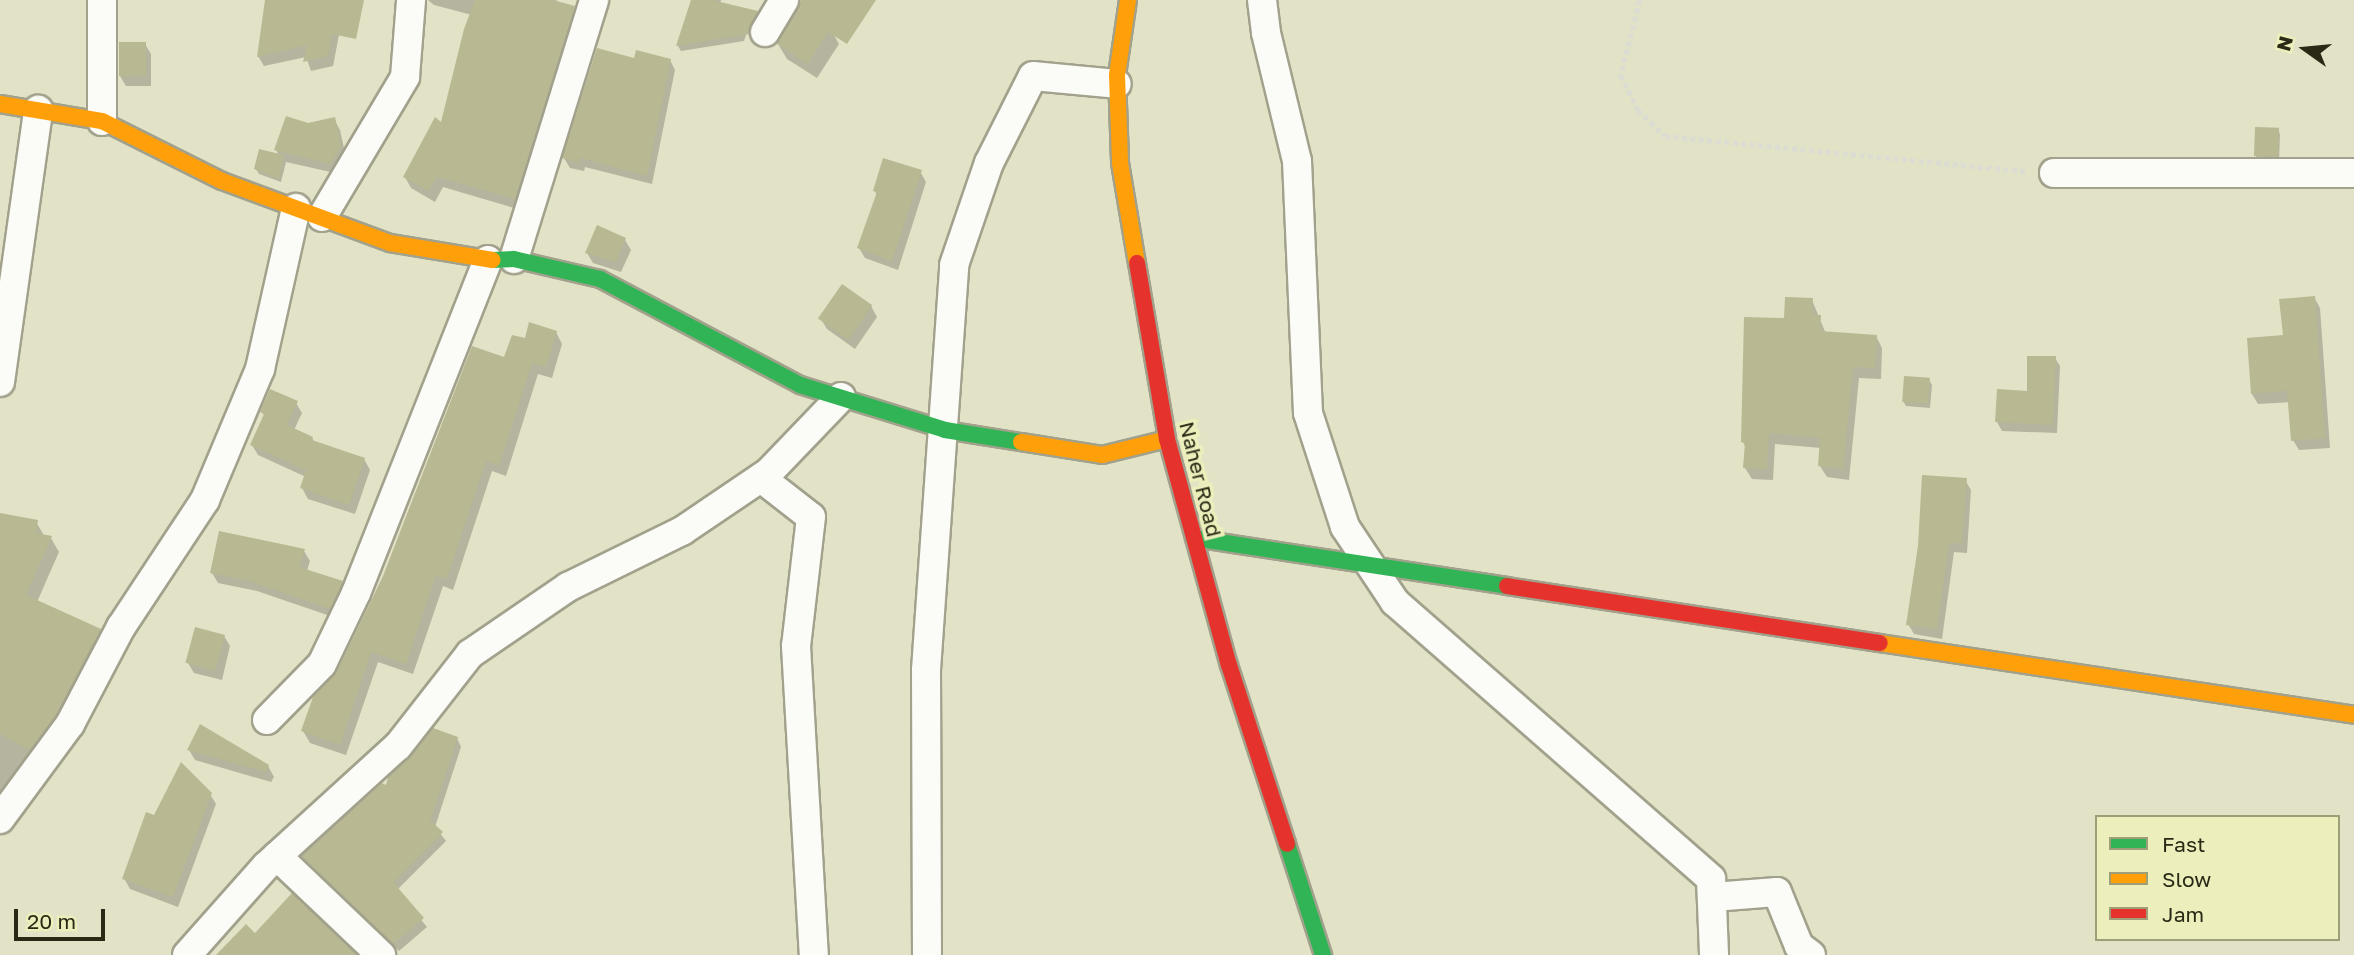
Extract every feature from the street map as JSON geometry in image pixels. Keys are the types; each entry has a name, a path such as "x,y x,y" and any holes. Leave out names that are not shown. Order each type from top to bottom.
{"main road":[{"name":"Naher Road","path":"1128,0 1117,83 1121,163 1167,439 1229,665 1323,955"},
{"path":"0,104 102,121 222,181 390,243 501,259 600,279 800,385 945,430 1102,455 1167,439"},
{"path":"1194,538 2354,715"}],"street":[{"path":"102,0 102,121"},
{"path":"0,819 70,724 121,627 205,500 260,369 309,213 404,77 411,0"},
{"path":"267,720 322,664 356,593 501,259 594,0"},
{"path":"765,32 784,0"},
{"path":"1262,0 1266,33 1297,161 1308,413 1345,527 1395,602 1712,879 1714,955"},
{"path":"927,955 926,670 945,430 954,265 989,163 1033,76 1117,83"},
{"path":"0,382 38,110"},
{"path":"2054,173 2354,173"},
{"path":"187,955 277,856 398,746 470,654 568,587 682,531 761,478 841,397"},
{"path":"761,478 811,517 796,646 814,955"},
{"path":"277,856 363,950"},
{"path":"1713,897 1777,892 1799,946 1811,955"}],"path":[{"path":"1640,0 1621,75 1638,110 1665,136 2054,173"}],"building":[{"path":"265,0 364,0 356,39 332,34 328,56 303,62 307,45 257,57"},
{"path":"475,0 553,0 575,6 515,199 437,177 428,191 403,177 435,117 441,122 464,29"},
{"path":"691,0 712,0 758,11 749,34 676,46"},
{"path":"801,0 876,0 847,44 828,32 808,64 776,43"},
{"path":"119,42 146,42 146,76 119,76"},
{"path":"597,48 634,58 636,50 671,59 647,176 580,158 579,163 562,158"},
{"path":"286,116 308,123 335,117 341,146 330,164 274,150"},
{"path":"2255,127 2279,128 2278,157 2254,156"},
{"path":"259,149 284,155 279,179 254,169"},
{"path":"883,158 922,170 892,261 857,248 877,192 873,191"},
{"path":"597,225 626,238 616,262 585,253"},
{"path":"842,284 872,305 848,340 818,318"},
{"path":"2315,296 2325,438 2291,441 2287,391 2251,394 2247,338 2283,335 2279,299"},
{"path":"1785,297 1813,298 1812,315 1821,315 1820,331 1877,335 1875,368 1853,367 1843,469 1818,466 1820,438 1769,433 1767,469 1743,468 1745,443 1741,442 1744,317 1784,318"},
{"path":"529,322 557,331 546,367 532,363 499,466 486,460 447,579 436,575 406,664 371,652 340,745 301,731 313,697 337,671 383,576 472,346 504,357 512,335 525,338"},
{"path":"2027,356 2056,356 2053,425 1995,422 1997,389 2027,391"},
{"path":"1904,376 1930,378 1928,404 1902,402"},
{"path":"270,389 298,401 287,425 313,437 312,440 365,458 349,505 300,488 306,470 250,445 264,414 260,412"},
{"path":"1922,475 1967,478 1962,543 1949,543 1937,629 1906,625 1918,546"},
{"path":"0,513 38,520 36,533 52,536 26,595 101,629 56,715 30,750 0,734"},
{"path":"219,531 305,549 299,567 343,581 330,609 250,581 210,573"},
{"path":"195,627 225,635 215,671 185,663"},
{"path":"200,724 269,765 266,772 187,750"},
{"path":"433,728 458,737 430,820 443,832 393,882 424,918 393,944 301,856 382,783 386,785 388,777 411,756"},
{"path":"181,762 212,793 173,897 122,879 146,812 154,815"},
{"path":"292,893 357,955 216,955 246,924 255,933"}],"traffic: fast":[{"path":"493,260 514,259 600,279 800,385 945,430 1021,442"},
{"path":"1194,538 1507,586"},
{"path":"1287,844 1323,955"}],"traffic: slow":[{"path":"1128,0 1117,75 1120,163 1137,263"},
{"path":"0,104 102,121 222,181 390,243 493,260"},
{"path":"1021,442 1102,455 1167,439"},
{"path":"1880,643 2354,715"}],"traffic: jam":[{"path":"1137,263 1167,439 1229,665 1287,844"},
{"path":"1507,586 1880,643"}]}
